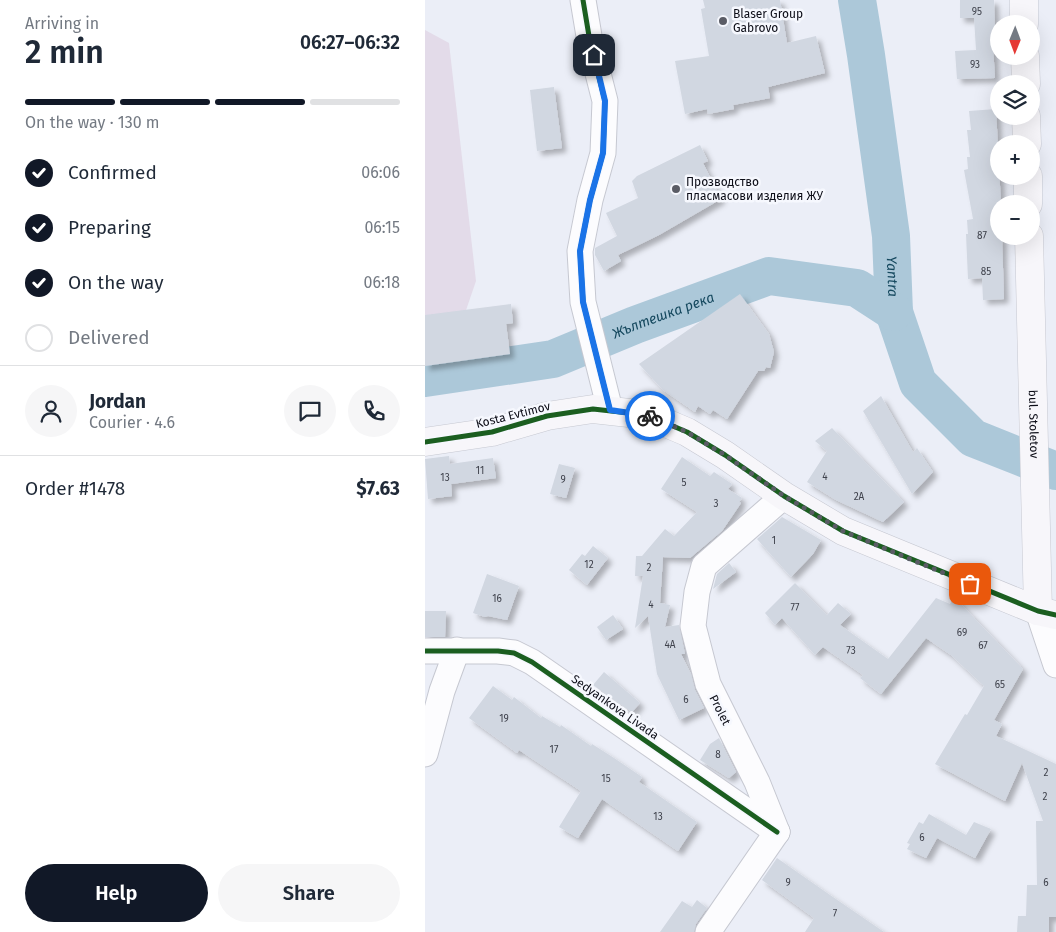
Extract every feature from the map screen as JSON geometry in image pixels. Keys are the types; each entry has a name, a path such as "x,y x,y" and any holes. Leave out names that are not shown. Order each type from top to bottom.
{"main road":[{"path":"1023,0 1024,15"},
{"name":"bul. Stoletov","path":"1029,245 1037,564 1047,613"},
{"name":"Kosta Evtimov","path":"425,442 492,432 547,416 593,409 647,415 687,432 725,455 784,496 843,531 1047,613"}],"street":[{"path":"583,0 590,42 605,101 603,153 590,200 580,251 583,302 610,410"},
{"name":"Prolet","path":"777,832 757,782 708,684 693,626 697,592 704,566 784,496"},
{"path":"1047,613 1056,666"},
{"name":"Sedyankova Livada","path":"425,650 498,651 514,653 532,662 777,832"},
{"path":"425,754 442,692 457,650"},
{"path":"708,932 777,832"}],"shaded area":[{"path":"425,30 449,43 476,281 439,389 425,396"}],"building":[{"path":"703,0 780,0 787,43 816,36 825,73 768,87 770,98 733,105 734,109 708,114 707,109 685,114 675,61 709,56 701,9 705,8"},
{"path":"960,0 994,0 995,15 990,15 990,65 994,65 995,75 990,75 990,78 957,79 955,51 976,50 974,18 960,18"},
{"path":"554,87 562,148 537,151 530,90"},
{"path":"990,109 990,125 997,125 997,135 990,135 990,185 1000,185 1001,195 990,195 990,245 1002,245 1004,299 983,300 982,278 968,279 967,220 973,219 964,170 968,169 967,157 970,157 967,130 971,130 969,111"},
{"name":"Прозводство пласмасови изделия ЖУ","path":"700,145 708,161 703,163 721,199 659,235 618,255 621,261 604,271 595,255 595,248 617,236 606,213 638,198 632,181 637,176"},
{"path":"740,294 769,334 774,352 770,368 766,367 764,371 758,371 727,419 713,410 710,414 698,406 695,412 663,390 639,364"},
{"path":"511,304 513,323 506,324 510,354 425,366 425,315"},
{"path":"881,396 913,452 917,448 933,472 912,494 863,411"},
{"path":"832,428 904,502 883,522 836,500 807,482 827,451 815,441"},
{"path":"449,456 450,464 493,458 496,478 451,484 452,496 428,499 425,459"},
{"path":"682,457 710,476 714,472 732,484 728,489 742,498 739,502 741,503 722,531 690,558 663,557 660,603 670,605 665,627 679,625 685,654 681,654 704,708 679,720 657,674 648,616 635,628 643,576 635,576 636,556 642,556 665,529 674,536 697,512 661,489"},
{"path":"559,464 575,468 566,498 550,494"},
{"path":"782,517 821,540 813,554 791,577 757,539"},
{"path":"593,546 608,558 587,585 569,570 582,554 585,556"},
{"path":"729,563 736,572 713,589 717,574"},
{"path":"487,574 519,586 507,620 473,613"},
{"path":"795,583 827,615 838,603 851,614 840,625 888,659 936,598 950,604 954,597 1023,669 994,720 1002,724 996,736 1056,764 1056,917 1049,917 1049,932 1017,932 1018,916 1026,916 1027,885 1037,885 1036,821 1043,821 1022,763 1005,801 935,764 984,686 951,655 926,638 881,694 860,678 863,675 823,647 815,655 782,618 775,625 765,613"},
{"path":"425,611 446,611 445,637 425,637"},
{"path":"613,615 623,629 606,640 597,627"},
{"path":"604,672 640,703 632,712 593,685"},
{"path":"493,686 512,700 514,697 541,718 542,716 560,727 561,725 591,746 592,744 614,758 642,777 639,782 697,822 678,851 602,799 578,838 559,827 581,791 519,750 517,753 469,718"},
{"path":"719,738 736,772 729,778 700,760 710,744"},
{"path":"929,814 966,835 974,822 991,829 975,858 937,838 926,858 907,849 910,844 907,843 919,822 923,824"},
{"path":"777,858 884,932 805,932 814,918 762,880"},
{"path":"697,900 707,908 696,924 694,932 660,932 682,901 692,907"}],"waterway":[{"name":"Yantra","path":"857,0 891,236 894,312 918,383 973,438 1056,471"},
{"name":"Жълтешка река","path":"425,378 553,359 635,325 769,276 857,288 894,312"}],"cycle path":[{"path":"583,0 590,42 605,101 603,153 590,200 580,251 583,302 610,410"},
{"path":"425,442 492,432 547,416 593,409 647,415 687,432 725,455 784,496 843,531 1038,611 1056,615"},
{"path":"425,651 498,651 514,653 532,662 777,832"}],"way so far":[{"path":"650,416 687,432 725,455 784,496 843,531 970,584"}],"place":[{"name":"Blaser Group Gabrovo","path":"723,21"},
{"name":"Прозводство пласмасови изделия ЖУ","path":"676,189"}],"route":[{"path":"594,55 605,101 603,153 590,200 580,251 583,302 610,410 650,416"}]}
